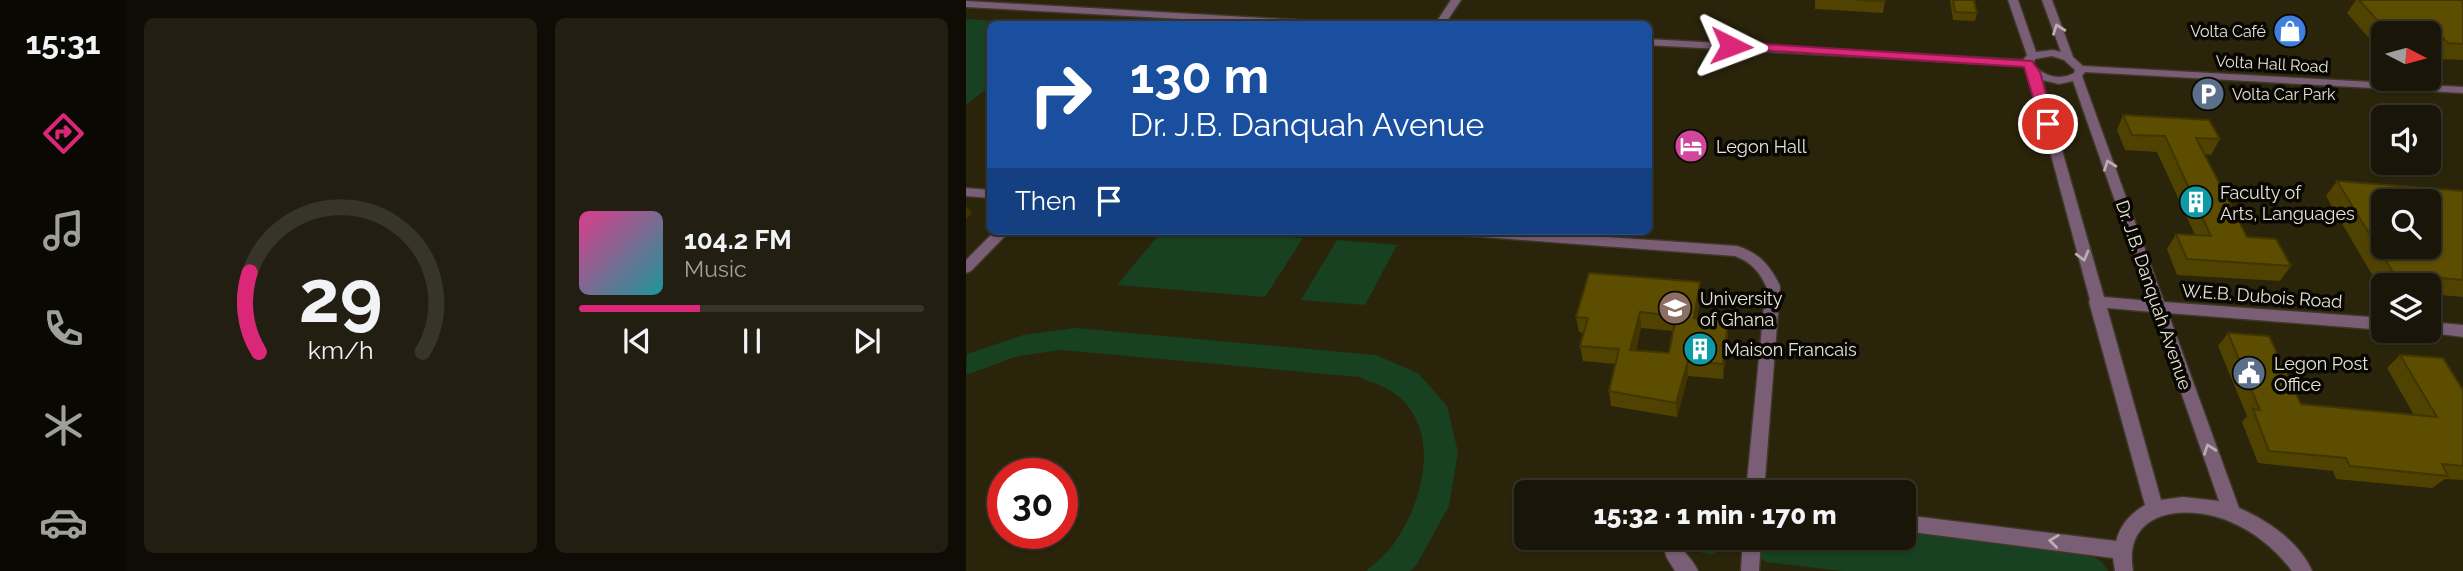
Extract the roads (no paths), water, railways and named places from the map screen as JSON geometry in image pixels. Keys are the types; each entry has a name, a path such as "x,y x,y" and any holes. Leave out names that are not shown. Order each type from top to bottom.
{"street":[{"path":"1442,21 1457,0"},
{"path":"2013,0 2155,508"},
{"path":"2048,0 2068,58 2078,73"},
{"path":"966,4 1264,21"},
{"path":"1652,42 2031,64 2045,53 2068,58"},
{"name":"Volta Hall Road","path":"2031,64 2056,80 2078,73 2463,90"},
{"name":"Dr. J.B. Danquah Avenue","path":"2078,73 2232,513"},
{"path":"966,192 987,194"},
{"path":"966,268 999,235"},
{"path":"1513,235 1737,251 1753,256 1765,268 1773,286 1756,480"},
{"name":"W.E.B. Dubois Road","path":"2096,302 2371,323"},
{"path":"2441,329 2463,331"},
{"path":"2124,571 2122,550 2133,524 2155,508 2191,503 2232,513 2274,539 2303,571"},
{"path":"1916,524 2122,550"},
{"path":"1672,550 1680,565 1689,571"},
{"path":"1750,571 1751,550"}],"place":[{"name":"Volta Café","path":"2290,31"},
{"name":"Volta Car Park","path":"2208,94"},
{"name":"Legon Hall","path":"1691,146"},
{"name":"Faculty of Arts, Languages","path":"2196,202"},
{"name":"University of Ghana","path":"1675,308"},
{"name":"Maison Francais","path":"1700,349"},
{"name":"Legon Post Office","path":"2249,373"}]}
